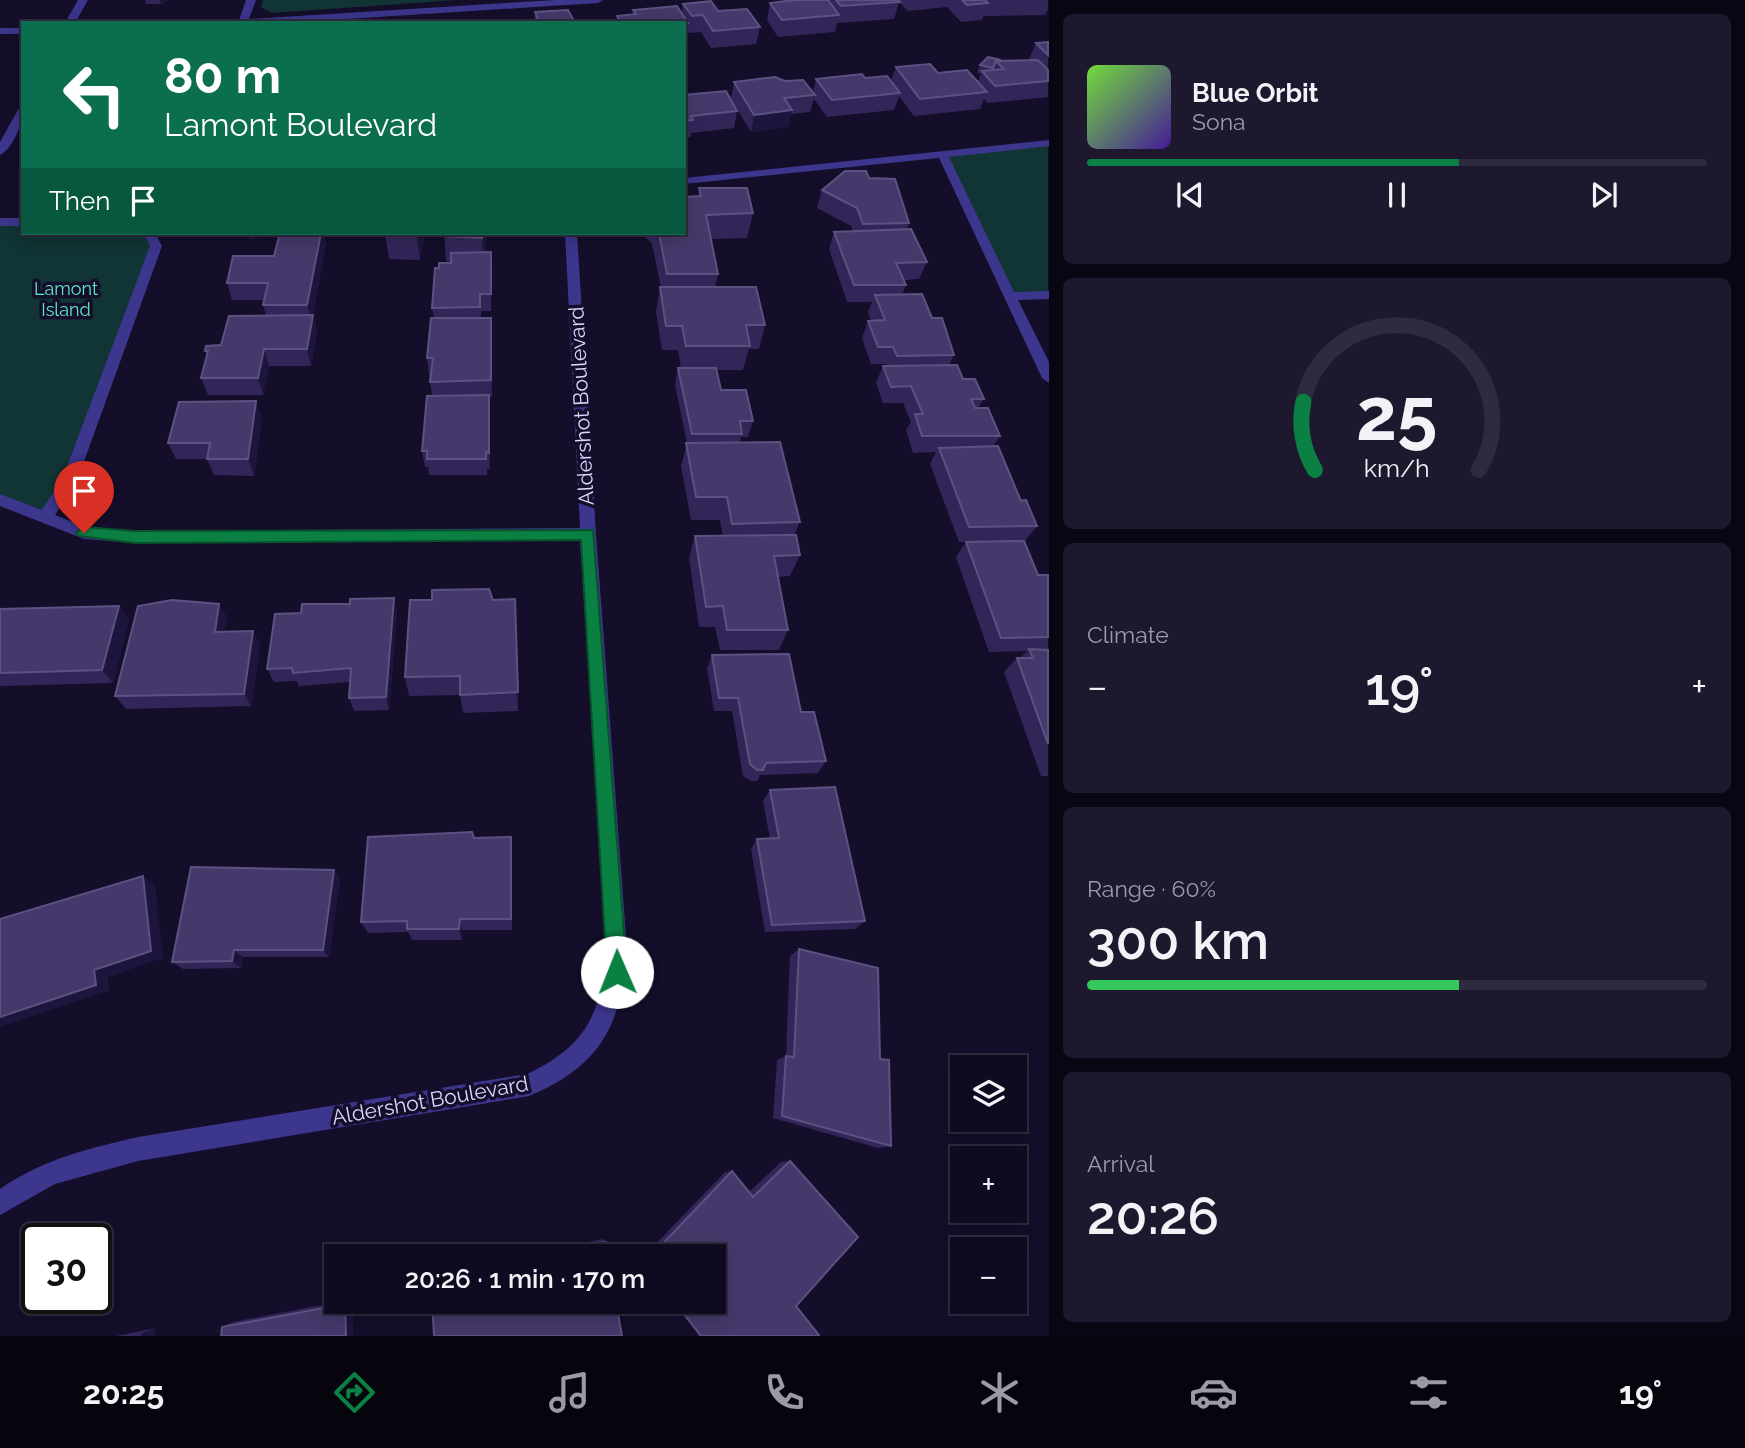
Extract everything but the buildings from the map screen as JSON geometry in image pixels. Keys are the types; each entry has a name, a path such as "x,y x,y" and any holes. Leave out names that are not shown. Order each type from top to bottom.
{"street":[{"path":"71,21 83,0"},
{"path":"243,21 251,0"},
{"path":"259,21 598,0"},
{"path":"0,32 21,31"},
{"path":"0,152 21,114"},
{"path":"686,181 1048,143"},
{"path":"942,153 1048,378"},
{"path":"0,222 21,222"},
{"path":"44,519 71,478 156,246 150,235"},
{"name":"Aldershot Boulevard","path":"0,1203 46,1174 100,1157 529,1085 574,1061 602,1027 611,1003 617,972 571,235"},
{"path":"1009,296 1048,295"},
{"path":"0,500 84,533 135,537 588,534"}],"green space":[{"path":"263,0 457,0 272,13 261,7"},
{"path":"1048,143 1048,295 1009,296 942,153"},
{"name":"Lamont Island","path":"0,222 21,222 21,235 150,235 156,246 70,478 44,519 0,500"}],"route":[{"path":"84,533 135,537 588,534 617,972"}]}
